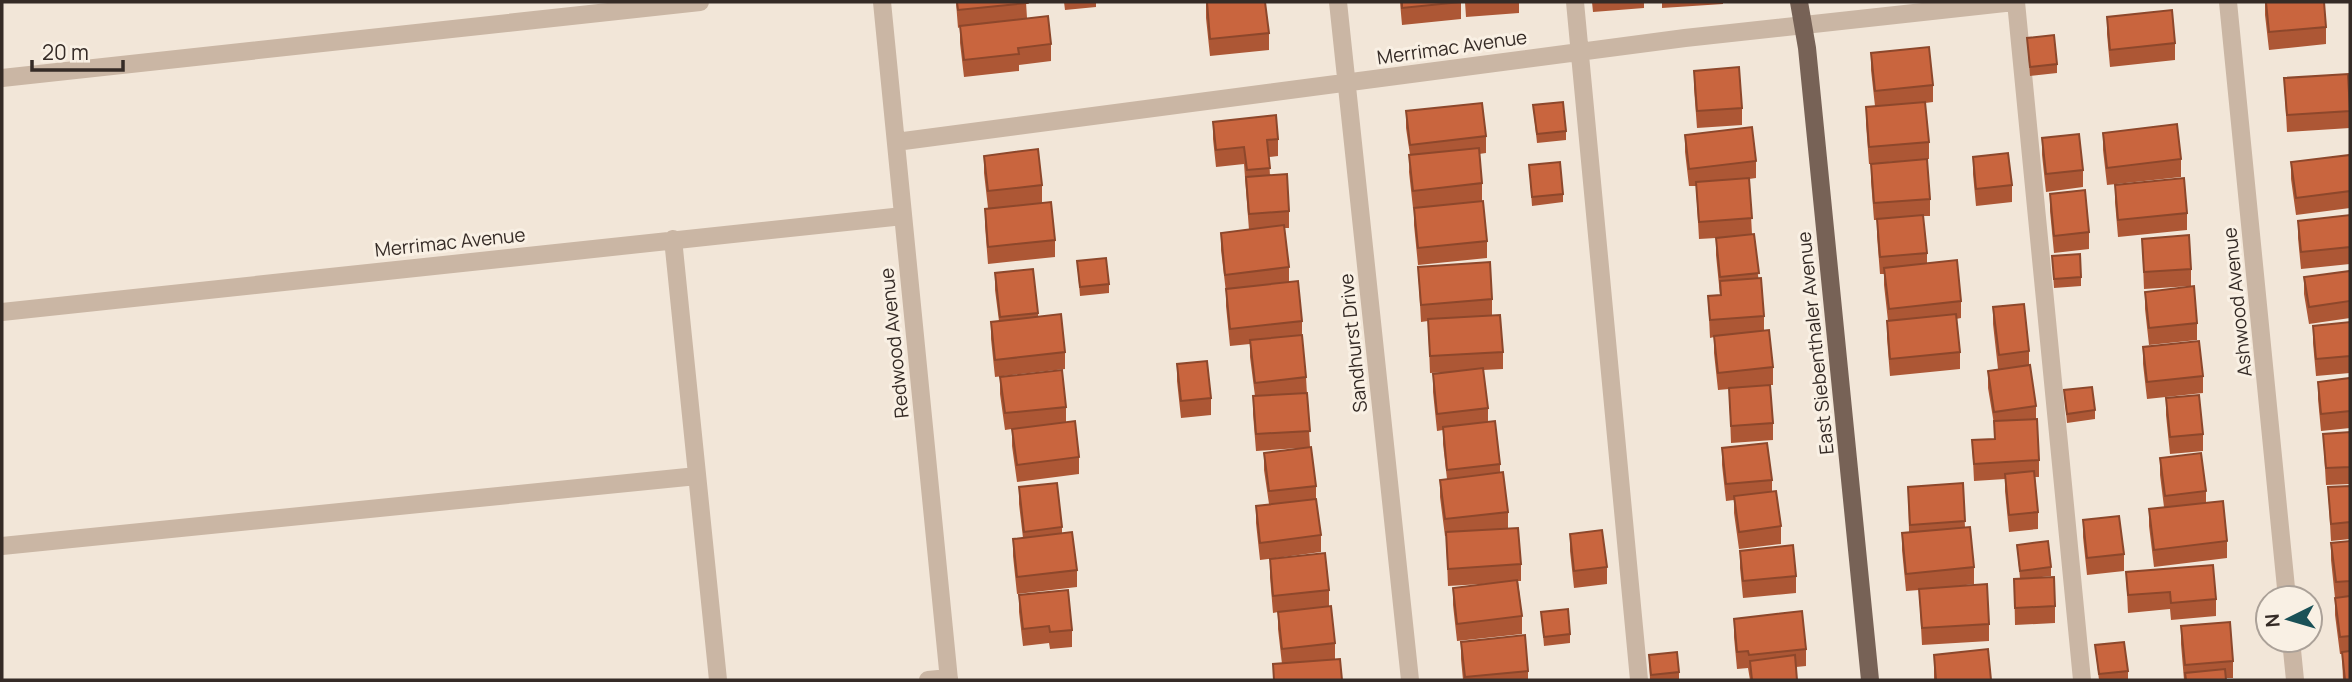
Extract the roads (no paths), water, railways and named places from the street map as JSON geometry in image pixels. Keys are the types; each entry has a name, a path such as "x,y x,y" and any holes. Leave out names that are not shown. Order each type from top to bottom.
{"main road":[{"name":"East Siebenthaler Avenue","path":"1799,2 1807,48 1870,680"}],"street":[{"path":"2,78 700,2"},
{"name":"Redwood Avenue","path":"883,2 949,679"},
{"name":"Sandhurst Drive","path":"1338,2 1410,680"},
{"path":"1575,2 1639,680"},
{"path":"2015,2 2082,680"},
{"name":"Merrimac Avenue","path":"896,142 1579,52 1803,24 2015,2"},
{"name":"Ashwood Avenue","path":"2228,2 2286,584"},
{"name":"Merrimac Avenue","path":"2,312 902,216"},
{"path":"673,239 718,680"},
{"path":"2,546 697,476"},
{"path":"2292,654 2295,680"},
{"path":"929,680 949,679"}]}
